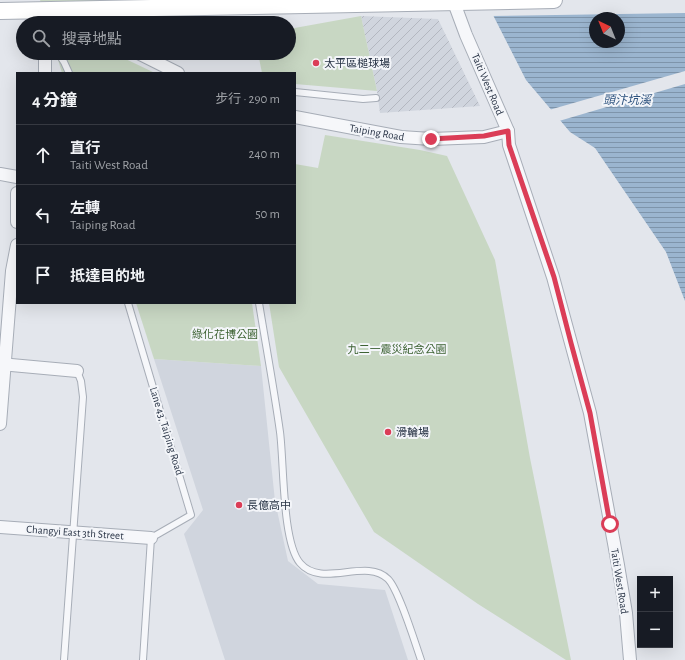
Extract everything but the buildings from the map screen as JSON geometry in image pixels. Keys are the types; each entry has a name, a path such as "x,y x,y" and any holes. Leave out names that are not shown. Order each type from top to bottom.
{"street":[{"path":"0,11 42,13 453,1 554,0"},
{"name":"Taiti West Road","path":"453,1 508,131 509,145 554,277 590,413 626,613 630,660"},
{"path":"42,13 56,16"},
{"path":"45,60 45,72"},
{"path":"152,60 176,72"},
{"name":"Taiping Road","path":"296,117 401,137 431,139 484,136 508,131"},
{"path":"0,174 16,177"},
{"path":"0,424 2,364 12,271 16,250"},
{"path":"2,364 77,371"},
{"name":"Changyi East 3th Street","path":"0,527 151,538"}],"lane":[{"path":"63,60 69,72"},
{"path":"296,92 363,99 376,98"},
{"name":"Lane 43, Taiping Road","path":"128,304 191,515 151,538"},
{"path":"259,304 280,433 286,508 291,546 294,556 308,571 318,574 366,571 382,574 389,580 398,596 421,660"},
{"path":"64,660 83,397 81,381 77,371"},
{"path":"143,660 151,538"}],"shaded area":[{"path":"361,16 438,19 480,106 380,113 377,91"},
{"name":"長億高中","path":"154,359 261,366 275,501 288,561 318,584 385,590 408,660 225,660 184,534 203,510"}],"green space":[{"path":"40,0 160,0 43,8"},
{"name":"太平區槌球場","path":"361,16 377,91 296,84 296,72 262,72 259,60 296,60 296,28"},
{"path":"58,60 128,60 153,72 62,72"},
{"name":"九二一震災紀念公園","path":"325,135 420,150 447,156 495,260 530,458 571,660 566,660 478,604 374,532 279,367 269,304 296,304 296,164 318,168"},
{"name":"綠化花博公園","path":"136,304 252,304 261,366 154,359"}],"water":[{"name":"頭汴坑溪","path":"487,0 685,0 685,301 666,252 595,148 570,132 526,80"}],"pier":[{"path":"485,0 685,0 685,13 625,14 625,12 589,12 589,14 491,16"},
{"path":"685,71 685,84 559,121 549,110"}],"place":[{"name":"太平區槌球場","path":"316,63"},
{"name":"滑輪場","path":"388,432"},
{"name":"長億高中","path":"239,505"}],"route":[{"path":"431,139 484,136 508,131 509,145 554,277 590,413 610,524"}]}
